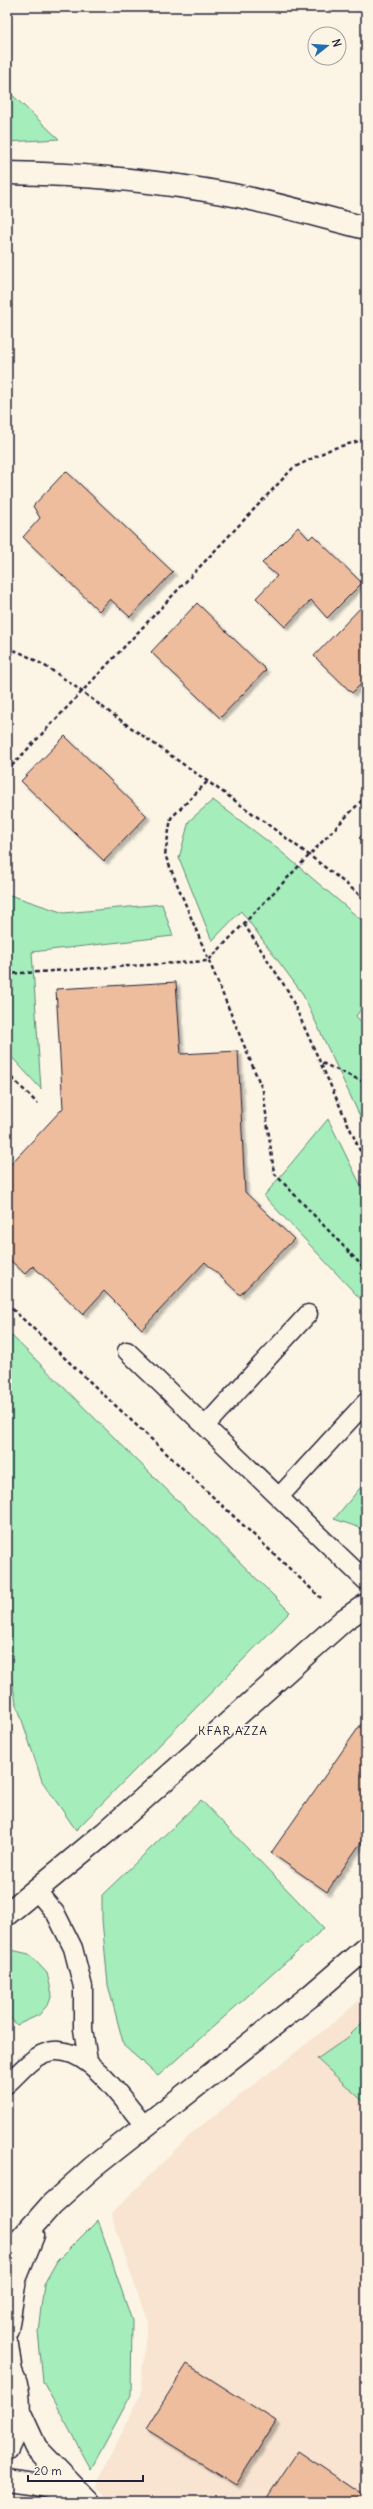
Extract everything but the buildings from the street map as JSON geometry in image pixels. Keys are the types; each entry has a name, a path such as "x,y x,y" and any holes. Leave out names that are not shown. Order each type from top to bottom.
{"street":[{"path":"7,173 44,174 144,183 233,195 366,228"},
{"path":"7,1914 105,1833 344,1620 366,1604"},
{"path":"7,2256 41,2218 92,2168 144,2125 309,1997 366,1948"},
{"path":"7,2330 15,2279 41,2218"},
{"path":"7,2344 9,2369 18,2391 19,2410 15,2433 7,2449"},
{"path":"19,2410 36,2448 88,2502"},
{"path":"7,2480 40,2484 64,2491 85,2502"}],"lane":[{"path":"205,1426 308,1314"},
{"path":"127,1351 366,1581"},
{"path":"279,1497 366,1402"},
{"path":"36,1890 56,1914 73,1948 83,1987 83,2030 88,2061"},
{"path":"7,2084 38,2056 55,2051 75,2053 88,2061 144,2125"}],"path":[{"path":"343,7 366,12"},
{"path":"7,771 293,468 331,449 366,439"},
{"path":"7,648 23,653 82,693 312,855 366,900"},
{"path":"207,782 171,818 165,855 263,1091 274,1173 366,1270"},
{"path":"7,974 208,961 312,855 366,796"},
{"path":"244,924 288,991 366,1164"},
{"path":"321,1063 366,1084"},
{"path":"7,1073 38,1104"},
{"path":"7,1304 344,1620"}],"shaded area":[{"path":"366,1994 366,2502 114,2502 95,2487 140,2396 147,2321 111,2214 192,2133 337,2020"}],"green space":[{"path":"7,90 59,139 7,142"},
{"path":"213,800 278,849 366,924 366,1002 356,1016 366,1027 366,1129 302,993 241,911 212,941 179,858 189,821"},
{"path":"7,894 64,913 162,904 173,936 32,952 41,1089 7,1052"},
{"path":"328,1119 366,1196 366,1305 264,1196"},
{"path":"7,1331 290,1612 76,1830 42,1781 16,1702 7,1658"},
{"path":"366,1481 366,1530 334,1519"},
{"path":"201,1800 324,1928 158,2076 124,2046 108,1985 102,1920 102,1895"},
{"path":"7,1949 29,1954 47,1973 52,1994 49,2003 39,2015 17,2025 7,2014"},
{"path":"366,2019 366,2104 317,2059 347,2038"},
{"path":"98,2220 132,2321 131,2395 91,2469 43,2382 38,2331 44,2284 57,2261"}],"district":[{"name":"KFAR AZZA","path":"233,1731"}]}
